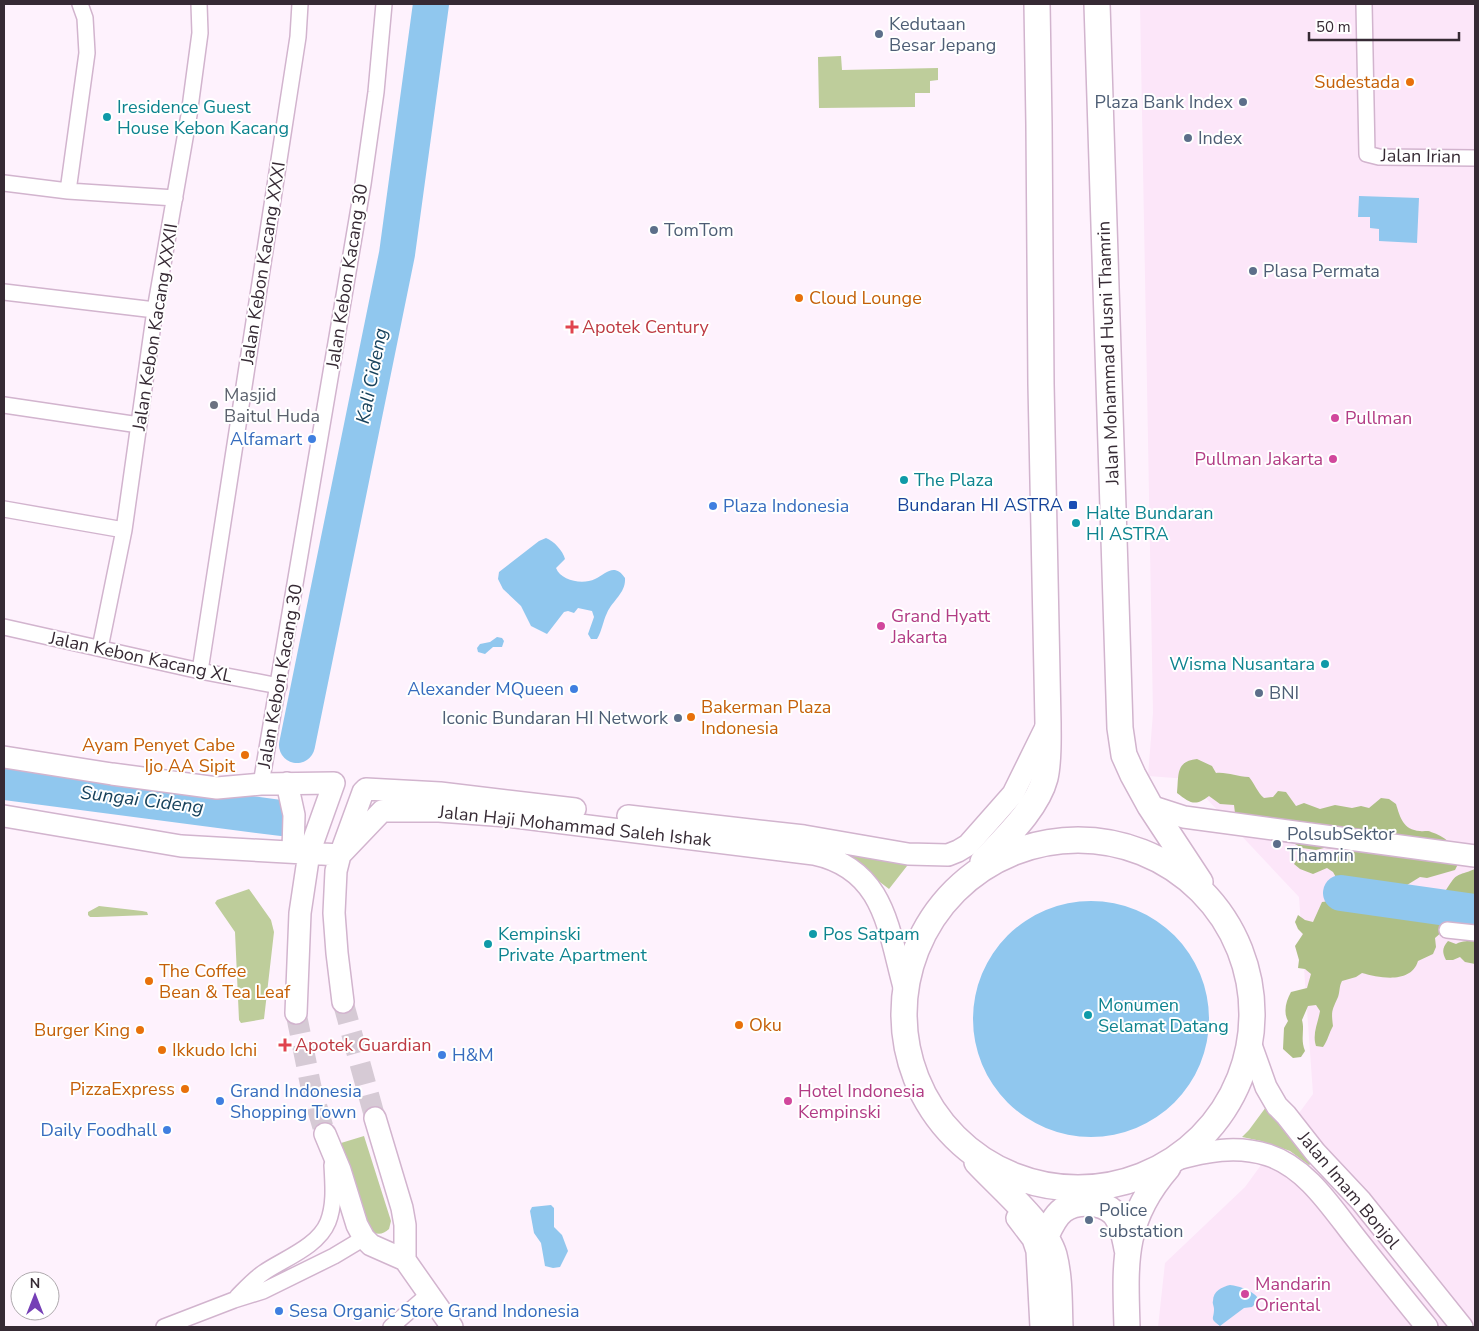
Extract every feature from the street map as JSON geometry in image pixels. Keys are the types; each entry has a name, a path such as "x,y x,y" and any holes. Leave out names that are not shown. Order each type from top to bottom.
{"main road":[{"path":"1037,4 1040,125 1041,384 1048,723 1045,777 1038,796 1012,830 968,878 952,892 926,925 917,944 902,999 905,1041 912,1075 933,1114 990,1176 1000,1184 1046,1236 1054,1255 1057,1273 1060,1327"},
{"name":"Jalan Mohammad Husni Thamrin","path":"1097,4 1120,728 1124,755 1150,806 1221,915"},
{"path":"963,1147 998,1166 1063,1187 1090,1189 1116,1186 1142,1178 1174,1160 1195,1144 1223,1112 1239,1082 1251,1045 1252,1008 1250,983 1238,944 1221,915 1203,893 1182,874 1148,856 1125,847 1102,842 1077,840 1053,842 1029,847 1006,855 968,878"},
{"path":"1127,1249 1135,1219 1148,1192 1174,1160"},
{"path":"1046,1236 1062,1211 1071,1206 1091,1203 1102,1206 1114,1213 1123,1231 1127,1249 1127,1327"}],"street":[{"path":"68,192 87,53 85,18 80,4"},
{"name":"Jalan Kebon Kacang XXXII","path":"100,648 124,530 154,310 189,115 200,33 199,4"},
{"name":"Jalan Kebon Kacang XXXI","path":"200,671 298,37 300,4"},
{"name":"Jalan Kebon Kacang 30","path":"261,784 363,184 376,92 384,4"},
{"name":"Jalan Irian","path":"1364,4 1367,154 1379,157 1475,158"},
{"path":"4,183 68,192 175,198"},
{"path":"4,292 154,310"},
{"path":"4,405 139,425"},
{"path":"4,509 124,530"},
{"name":"Jalan Kebon Kacang XL","path":"4,627 200,671 279,686"},
{"name":"Jalan Haji Mohammad Saleh Ishak","path":"340,855 363,792 371,788 440,793 804,836 908,854 948,855 968,845 1013,794 1048,723"},
{"path":"4,757 216,788 261,784 334,783 301,853"},
{"path":"286,783 301,853 296,1013"},
{"path":"1150,806 1184,817 1475,856"},
{"name":"Jalan Haji Mohammad Saleh Ishak","path":"340,855 378,813 385,810 439,811 507,816 786,850 829,857 850,868 865,881 884,911 904,987"},
{"path":"4,816 181,846 340,855 336,871 334,913 343,1002"},
{"path":"1448,930 1475,934"},
{"name":"Jalan Imam Bonjol","path":"1251,1045 1266,1087 1277,1106 1315,1152 1361,1201 1462,1327"},
{"path":"375,1118 402,1208 405,1225 405,1260"},
{"path":"328,1143 340,1170 357,1224 364,1238 371,1245 405,1260 452,1327"},
{"path":"234,1300 263,1273 304,1249 328,1223 334,1196 328,1143"},
{"name":"Jalan Imam Bonjol","path":"1174,1160 1207,1151 1235,1149 1268,1155 1288,1164 1306,1179 1325,1200 1428,1327"},
{"path":"990,1176 995,1188 1032,1239 1037,1251 1041,1327"},
{"path":"164,1327 263,1291 334,1256 364,1238"},
{"path":"390,1327 428,1294"}],"shaded area":[{"path":"1140,4 1475,4 1475,1327 1158,1327 1165,1263 1245,1187 1313,1094 1299,897 1188,779 1148,776 1153,713"}],"green space":[{"path":"841,56 842,70 938,68 938,80 930,81 930,93 915,93 915,107 819,108 818,57"},
{"path":"1197,759 1212,766 1216,773 1249,777 1264,798 1273,797 1278,791 1286,792 1296,806 1304,803 1320,809 1335,805 1369,808 1381,798 1389,799 1396,804 1401,818 1406,825 1414,830 1429,831 1445,838 1462,856 1455,870 1427,878 1420,877 1407,885 1398,884 1393,886 1372,880 1344,881 1337,879 1333,872 1327,868 1313,874 1300,869 1294,864 1302,856 1313,854 1338,857 1339,849 1324,848 1316,850 1302,848 1291,839 1276,840 1269,838 1240,818 1235,813 1234,805 1220,804 1209,796 1196,803 1177,793 1178,775 1182,766 1190,760"},
{"path":"847,854 907,864 907,866 889,889 847,857"},
{"path":"1475,869 1475,905 1463,905 1449,898 1446,890 1453,880 1458,875"},
{"path":"249,889 271,920 274,932 264,1019 241,1023 239,1020 235,932 215,903 217,900"},
{"path":"1359,892 1376,893 1383,898 1390,913 1398,917 1406,917 1412,911 1413,904 1430,902 1442,905 1446,907 1451,924 1435,938 1436,947 1433,954 1418,961 1409,973 1394,978 1362,973 1342,981 1339,995 1332,1011 1333,1026 1323,1047 1316,1046 1315,1042 1320,1011 1316,1005 1308,1006 1302,1020 1305,1051 1301,1057 1293,1058 1283,1049 1284,1028 1288,1021 1285,1010 1291,992 1307,988 1311,974 1305,969 1298,968 1299,960 1295,946 1303,934 1295,922 1298,915 1305,920 1313,922 1322,902 1338,900 1347,903"},
{"path":"99,906 142,911 147,912 148,915 90,917 88,915 88,912"},
{"path":"1475,939 1475,964 1465,962 1460,957 1446,960 1443,950 1448,941 1456,944"},
{"path":"1266,1107 1312,1163 1309,1165 1290,1151 1242,1137"},
{"path":"364,1136 391,1221 389,1229 381,1234 375,1233 368,1228 341,1143"}],"water":[{"path":"1359,196 1419,198 1417,243 1379,241 1379,229 1370,228 1370,217 1358,217"},
{"path":"546,538 555,544 562,553 565,559 556,568 567,579 585,582 614,570 621,573 625,578 623,588 607,613 597,639 591,639 588,634 594,617 592,611 578,608 574,613 564,612 547,634 531,626 521,606 503,589 498,579 499,572 539,541"},
{"path":"497,637 502,638 504,641 502,647 493,647 485,654 478,652 477,648 480,644 490,642"},
{"path":"1079,901 1103,901 1125,906 1147,915 1157,920 1175,935 1190,953 1200,974 1207,996 1209,1019 1207,1042 1200,1064 1190,1085 1175,1103 1157,1118 1125,1132 1103,1137 1079,1137 1057,1132 1025,1118 999,1094 992,1085 978,1053 973,1031 973,1007 978,985 992,953 1016,927 1025,920 1057,906"},
{"path":"551,1205 554,1208 554,1227 562,1235 568,1251 560,1267 553,1268 545,1266 541,1243 534,1233 530,1211 532,1207"},
{"path":"1230,1285 1250,1292 1259,1300 1252,1307 1244,1308 1220,1326 1213,1319 1213,1298 1218,1290"}],"waterway":[{"name":"Kali Cideng","path":"297,745 397,254 431,4"},
{"name":"Sungai Cideng","path":"4,782 281,818"},
{"path":"1341,893 1475,912"}],"tunnel":[{"path":"343,1002 375,1118"},
{"path":"296,1013 311,1087 325,1134"}],"place":[{"name":"Kedutaan Besar Jepang","path":"879,34"},
{"name":"Sudestada","path":"1410,82"},
{"name":"Plaza Bank Index","path":"1243,102"},
{"name":"Iresidence Guest House Kebon Kacang","path":"107,117"},
{"name":"Index","path":"1188,138"},
{"name":"TomTom","path":"654,230"},
{"name":"Plasa Permata","path":"1253,271"},
{"name":"Cloud Lounge","path":"799,298"},
{"name":"Apotek Century","path":"572,327"},
{"name":"Masjid Baitul Huda","path":"214,405"},
{"name":"Pullman","path":"1335,418"},
{"name":"Alfamart","path":"312,439"},
{"name":"Pullman Jakarta","path":"1333,459"},
{"name":"The Plaza","path":"904,480"},
{"name":"Bundaran HI ASTRA","path":"1073,505"},
{"name":"Plaza Indonesia","path":"713,506"},
{"name":"Halte Bundaran HI ASTRA","path":"1076,523"},
{"name":"Grand Hyatt Jakarta","path":"881,626"},
{"name":"Wisma Nusantara","path":"1325,664"},
{"name":"Alexander MQueen","path":"574,689"},
{"name":"BNI","path":"1259,693"},
{"name":"Bakerman Plaza Indonesia","path":"691,717"},
{"name":"Iconic Bundaran HI Network","path":"678,718"},
{"name":"Ayam Penyet Cabe Ijo AA Sipit","path":"245,755"},
{"name":"PolsubSektor Thamrin","path":"1277,844"},
{"name":"Pos Satpam","path":"813,934"},
{"name":"Kempinski Private Apartment","path":"488,944"},
{"name":"The Coffee Bean & Tea Leaf","path":"149,981"},
{"name":"Monumen Selamat Datang","path":"1088,1015"},
{"name":"Oku","path":"739,1025"},
{"name":"Burger King","path":"140,1030"},
{"name":"Apotek Guardian","path":"285,1045"},
{"name":"Ikkudo Ichi","path":"162,1050"},
{"name":"H&M","path":"442,1055"},
{"name":"PizzaExpress","path":"185,1089"},
{"name":"Grand Indonesia Shopping Town","path":"220,1101"},
{"name":"Hotel Indonesia Kempinski","path":"788,1101"},
{"name":"Daily Foodhall","path":"167,1130"},
{"name":"Police substation","path":"1089,1220"},
{"name":"Mandarin Oriental","path":"1245,1294"},
{"name":"Sesa Organic Store Grand Indonesia","path":"279,1311"}]}
